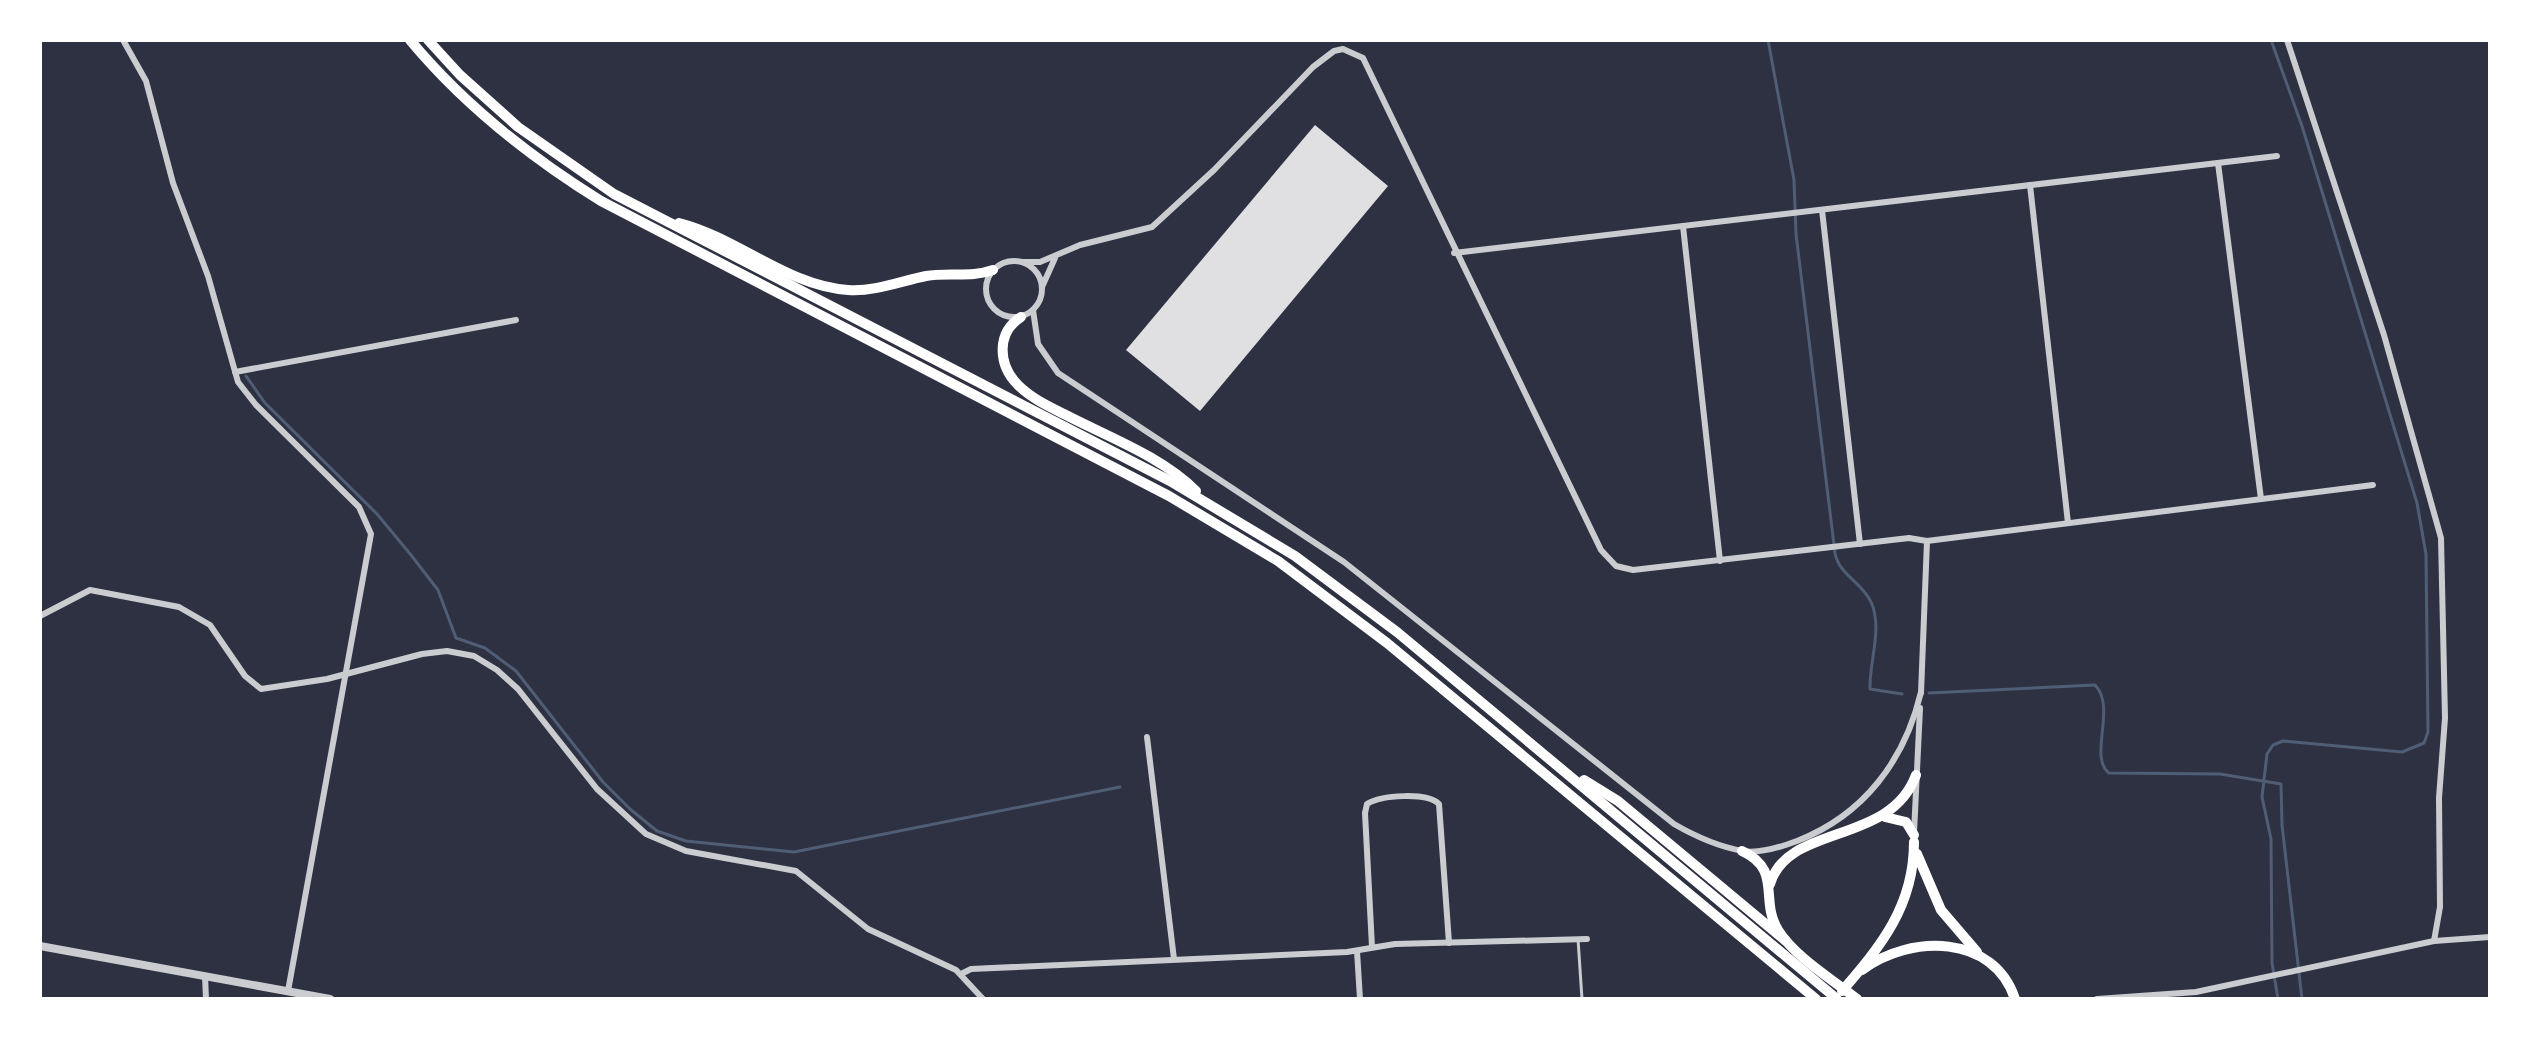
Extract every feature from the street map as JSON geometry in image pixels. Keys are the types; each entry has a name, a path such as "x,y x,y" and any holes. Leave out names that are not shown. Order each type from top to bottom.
{"main road":[{"path":"410,40 443,77 517,144 601,201 1169,496 1278,561 1387,643 1816,999"},
{"path":"428,40 482,95 546,150 660,219 1206,501 1276,543 1359,603 1836,999 1886,940 1912,877 1914,839"},
{"path":"660,219 709,233 799,278 827,287 861,290 928,276 975,275 993,270"},
{"path":"1021,317 1010,326 1002,348 1005,366 1019,386 1047,405 1165,467 1206,501"},
{"path":"1769,889 1782,864 1801,849 1883,817 1904,798 1916,775"},
{"path":"1573,778 1584,780 1618,801 1857,999"},
{"path":"1883,817 1906,822 1923,873 1941,910 1961,937 2004,976 2014,995"},
{"path":"1742,851 1766,870 1773,921 1786,941"},
{"path":"1862,970 1894,952 1930,946 1965,950 1985,958"}],"street":[{"path":"123,40 146,81 173,183 225,326 235,372 256,405 359,507 371,534 288,991"},
{"path":"2287,40 2379,320 2441,538 2445,718 2439,798 2440,907 2434,941"},
{"path":"1033,310 1021,317 1006,317 990,305 985,291 993,270 1006,262 1055,258 1080,245 1138,233 1163,219 1313,67 1334,51 1343,49 1363,58 1454,253 1601,550 1616,566 1633,570 1909,538 1927,541 2373,485"},
{"path":"1454,253 2277,156"},
{"path":"2218,163 2261,499"},
{"path":"2030,185 2068,523"},
{"path":"1822,210 1860,544"},
{"path":"1683,226 1720,561"},
{"path":"1055,258 1033,310 1038,344 1058,373 1344,562 1674,824 1742,851 1790,843 1829,826 1852,811 1879,782 1903,748 1921,692"},
{"path":"1023,262 1036,272 1042,287"},
{"path":"235,372 516,320"},
{"path":"1914,839 1927,541"},
{"path":"40,616 90,590 121,593 179,607 201,617 245,676 261,689 276,689 422,654 447,651 474,656 509,680 610,803 660,842 686,851 796,871 868,929 961,974 983,999"},
{"path":"1147,737 1174,959"},
{"path":"1372,947 1365,813 1367,804 1376,799 1428,797 1439,804 1449,943"},
{"path":"2097,999 2196,992 2434,941 2490,937"},
{"path":"961,974 971,969 1357,951 1372,947 1449,943 1587,939"},
{"path":"40,946 330,999"},
{"path":"1357,951 1360,999"},
{"path":"205,976 206,999"},
{"path":"2014,995 2025,999"}],"lane":[{"path":"1578,939 1582,999"}],"building":[{"path":"1315,125 1388,186 1200,411 1126,350"}],"waterway":[{"path":"1768,40 1794,180 1796,234 1835,553 1841,567 1867,595 1874,612 1876,634 1870,689 1902,694"},
{"path":"2271,40 2302,126 2417,503 2426,554 2428,732 2424,743 2402,752 2283,741 2273,745 2267,754 2262,797 2271,839 2272,963 2278,999"},
{"path":"246,376 265,403 377,514 411,555 438,590 456,638 485,648 516,671 603,782 657,831 686,841 794,852 1120,787"},
{"path":"1929,693 2095,685 2104,706 2101,756 2103,766 2109,773 2220,774 2281,784 2282,825 2302,999"}]}
